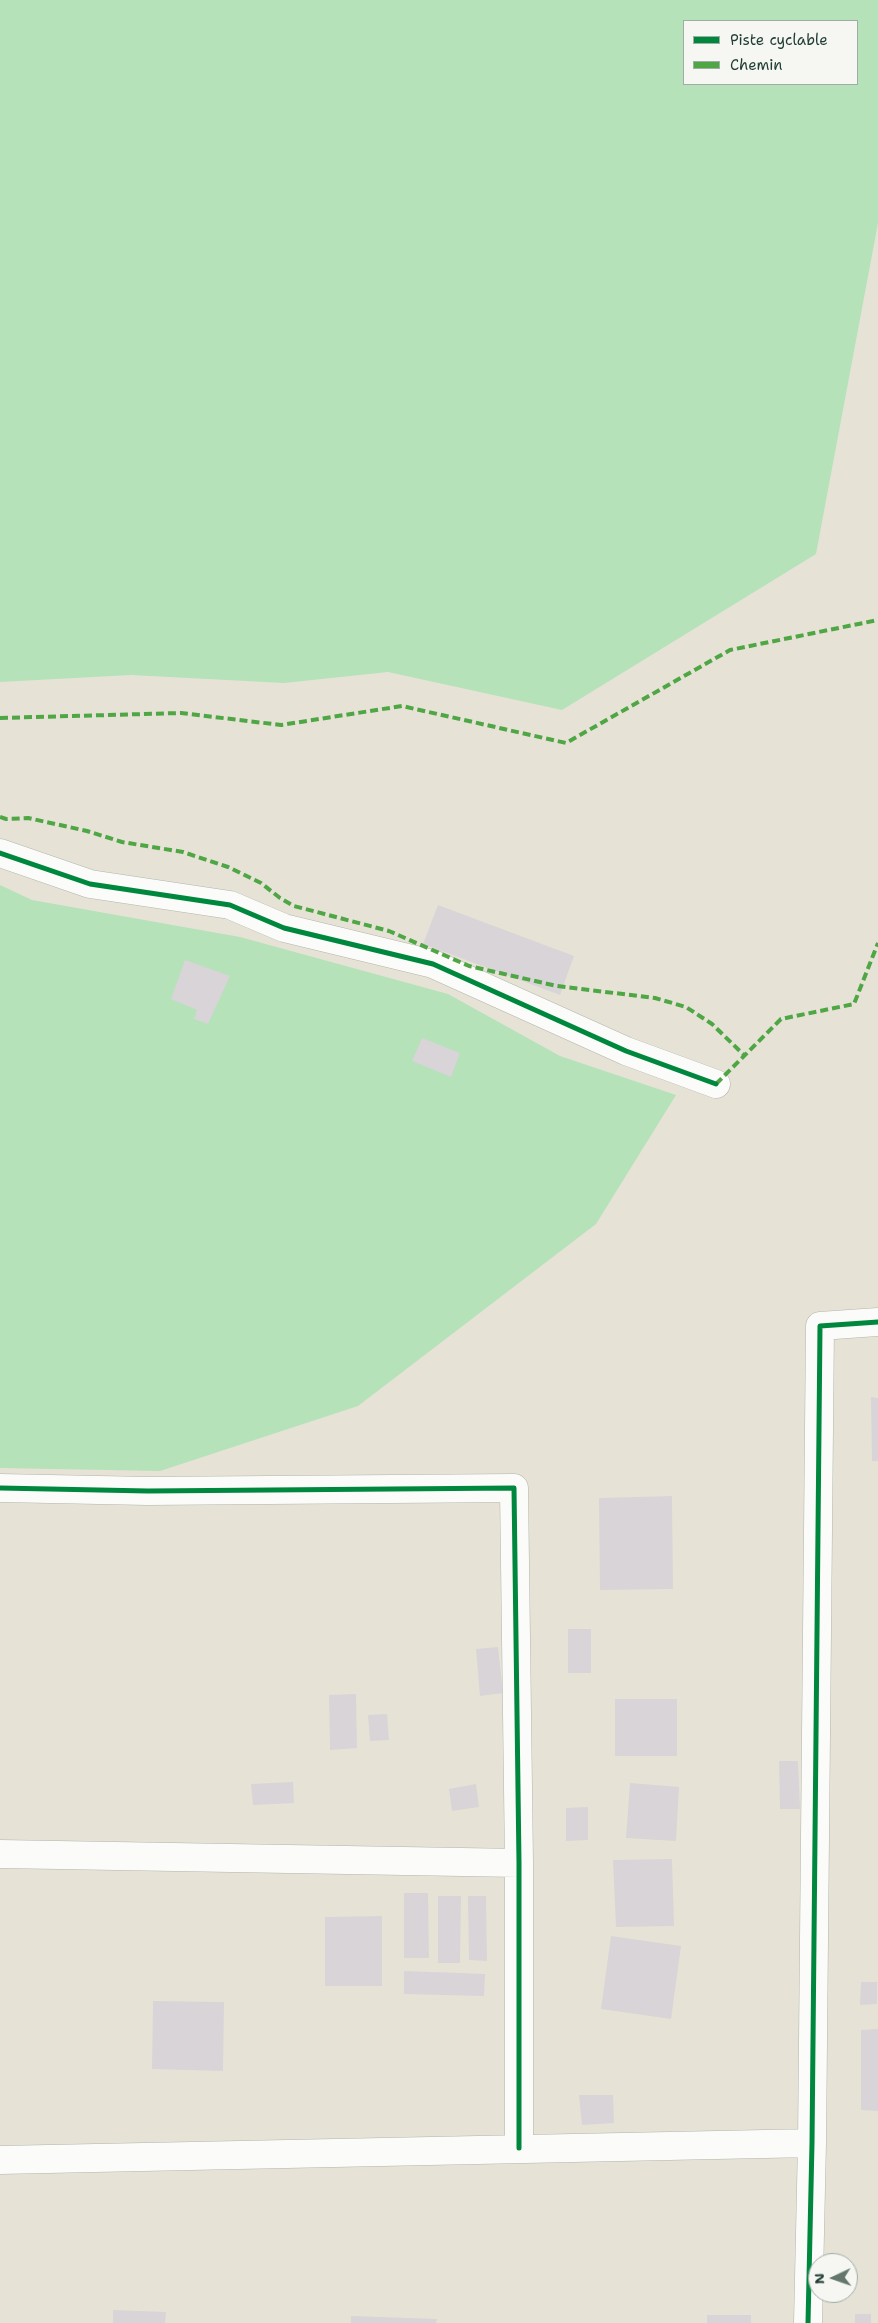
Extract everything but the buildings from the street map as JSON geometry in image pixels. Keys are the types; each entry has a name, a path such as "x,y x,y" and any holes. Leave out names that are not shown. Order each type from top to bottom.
{"street":[{"path":"0,853 90,884 230,905 284,928 433,964 626,1051 716,1084"},
{"path":"808,2323 812,2142 820,1326 878,1322"},
{"path":"0,1488 148,1491 514,1488 519,1864 519,2148"},
{"path":"0,1854 519,1864"},
{"path":"0,2160 812,2142"}],"green space":[{"path":"0,0 878,0 878,223 816,554 562,710 388,672 284,683 131,675 0,682"},
{"path":"0,885 32,900 240,937 448,994 560,1056 676,1095 596,1224 358,1406 160,1471 0,1468"}],"marked path":[{"path":"0,718 181,713 281,725 402,706 566,743 730,650 878,620"},
{"path":"0,817 6,819 28,818 87,831 122,842 183,852 228,867 261,883 294,906 389,931 469,966 557,986 655,998 686,1007 712,1024 745,1056"},
{"path":"716,1084 781,1019 854,1004 878,943"}],"cycle path":[{"path":"0,853 90,884 230,905 284,928 433,964 626,1051 716,1084"},
{"path":"808,2323 812,2143 820,1326 878,1322"},
{"path":"0,1488 148,1491 514,1488 519,1863 519,2148"}]}
